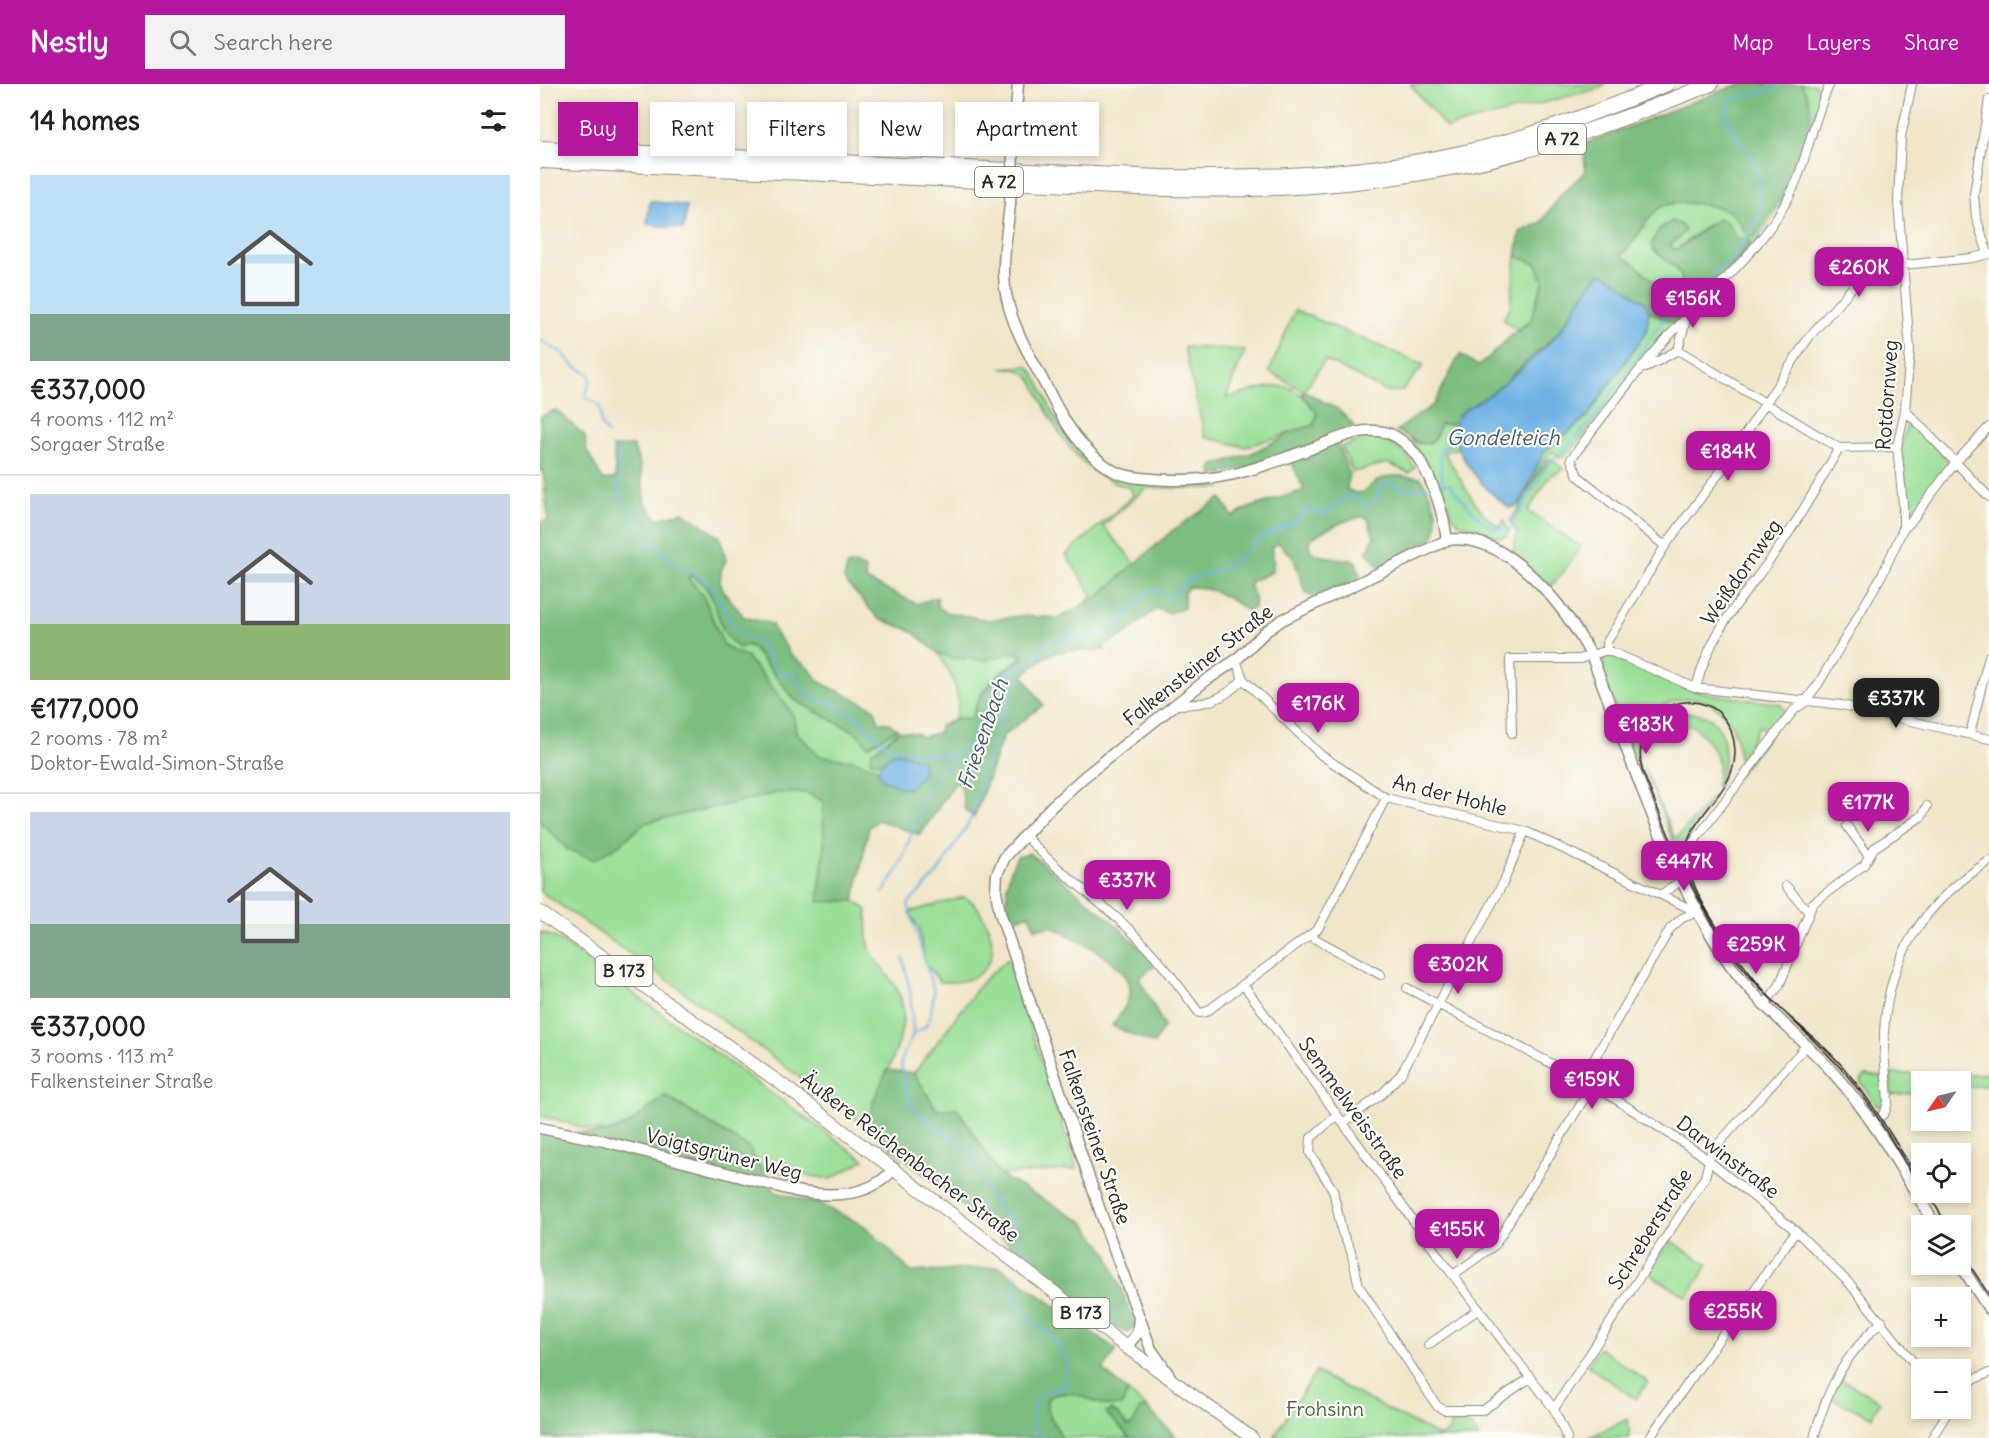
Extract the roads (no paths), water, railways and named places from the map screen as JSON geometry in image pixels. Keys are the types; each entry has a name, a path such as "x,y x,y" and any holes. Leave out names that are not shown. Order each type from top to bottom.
{"highway":[{"name":"A 72","path":"540,148 1148,176 1259,178 1345,171 1452,155 1564,124 1667,84"},
{"name":"A 72","path":"540,161 1161,189 1260,191 1348,184 1457,167 1570,136 1712,84"}],"main road":[{"path":"1018,84 1005,282 1007,299 1015,323 1060,416 1087,450 1114,472 1140,478 1214,479 1240,475 1356,432 1369,430 1392,434 1403,441 1426,474 1437,495 1443,511 1447,540 1468,538 1483,542 1514,559 1527,571 1574,627 1592,657 1673,864 1697,912 1729,963 1764,1005 1834,1073 1873,1125 1929,1215"},
{"name":"Falkensteiner Straße","path":"1173,1381 1153,1353 1139,1318 1000,913 996,891 997,874 1005,856 1024,834 1084,777 1204,681 1236,660 1265,632 1282,620 1447,540"},
{"name":"Äußere Reichenbacher Straße","path":"540,912 787,1088 1131,1350 1252,1438"},
{"name":"Voigtsgrüner Weg","path":"540,1128 812,1194 862,1191 887,1177 894,1168"},
{"path":"1967,1275 1989,1309"},
{"path":"1131,1350 1137,1334 1139,1318"},
{"path":"1131,1350 1146,1337"}],"street":[{"path":"1665,546 1578,476 1571,464 1571,459 1642,369 1686,318 1742,264 1759,244 1793,189 1822,99 1830,84"},
{"name":"Rotdornweg","path":"1673,864 1696,839 1794,710 1804,703 1883,573 1903,529 1903,504 1897,447 1905,410 1910,350 1901,265 1898,201 1901,137 1912,84"},
{"path":"1607,650 1606,642 1665,546 1723,468 1809,337 1865,273 1875,268 1972,258 1989,254 1976,217 1974,194 1989,99"},
{"path":"1642,369 1678,350 1686,318"},
{"path":"1678,350 1839,448 1897,447"},
{"path":"1905,410 1989,497"},
{"name":"Rotdornweg","path":"1903,529 1910,524 1955,463 1989,427"},
{"name":"Weißdornweg","path":"1696,688 1721,623 1782,544 1839,448"},
{"path":"1512,733 1510,659 1535,661 1592,657 1607,650 1696,688 1804,703 1842,705 1989,739"},
{"path":"1970,734 1989,656"},
{"name":"An der Hohle","path":"1236,660 1243,679 1321,755 1386,798 1525,831 1697,912"},
{"path":"1175,705 1210,703 1225,697 1243,679"},
{"path":"1024,834 1054,867 1130,930 1168,970 1199,1013 1206,1012 1318,929 1386,798"},
{"path":"1764,1005 1779,986 1808,910 1817,899 1864,865 1874,848 1922,816 1927,806"},
{"path":"1847,826 1868,855"},
{"path":"1343,1123 1396,1081 1504,881 1525,831"},
{"path":"1873,1125 1885,1112 1888,1102 1884,1033 1889,988 1908,941 1926,914 1946,892 1989,861"},
{"path":"1662,894 1682,880"},
{"path":"1786,886 1808,910"},
{"path":"1453,1275 1495,1245 1587,1094 1586,1073 1670,929 1682,918 1697,912"},
{"path":"1312,935 1381,975"},
{"name":"Semmelweisstraße","path":"1243,984 1453,1275 1554,1409 1567,1438"},
{"name":"Darwinstraße","path":"1407,988 1587,1084 1658,1126 1709,1161 1796,1231 1850,1284 1911,1359"},
{"name":"Schreberstraße","path":"1554,1409 1705,1177 1711,1152 1806,1046"},
{"path":"1337,1115 1313,1134 1309,1147 1334,1191 1342,1232 1351,1251 1359,1286 1437,1406 1444,1410 1483,1410 1530,1378"},
{"path":"1649,1438 1796,1231"},
{"path":"1428,1345 1479,1309"},
{"path":"1814,1438 1826,1399 1845,1362 1860,1342 1882,1321"},
{"path":"1971,1381 1989,1373"},
{"path":"1932,1438 1943,1419"}],"water":[{"path":"650,201 687,206 684,229 647,224"},
{"name":"Gondelteich","path":"1599,274 1605,274 1615,280 1645,303 1649,311 1646,332 1587,417 1544,452 1519,505 1510,508 1481,483 1464,459 1458,447 1455,423 1466,409 1493,392 1546,347 1561,330 1588,287"},
{"path":"896,752 922,760 923,775 908,788 898,787 881,778 878,769 882,762"}],"waterway":[{"name":"Friesenbach","path":"1435,485 1450,484 1485,522 1494,528 1510,529 1548,464 1571,444 1601,410 1665,317 1733,258 1758,218 1762,203 1756,165 1729,126 1726,114 1730,100 1770,91 1779,84"},
{"path":"540,340 563,353 574,366 588,373 591,379 585,397 600,406 601,425 608,434"},
{"path":"1443,483 1440,459 1442,448 1457,441"},
{"path":"613,446 619,458 618,488 648,539 667,557 711,586 735,629 761,644 774,670 779,673 789,673 813,700 829,703 848,712 887,745 924,754 953,755"},
{"name":"Friesenbach","path":"1021,1258 1018,1228 987,1194 971,1153 965,1146 915,1110 907,1095 901,1064 913,1034 925,1027 930,1018 934,992 908,904 937,874 970,821 1001,717 1007,710 1010,696 1023,665 1039,656 1046,642 1076,635 1098,637 1108,632 1150,591 1155,590 1169,598 1188,580 1225,568 1262,537 1296,521 1307,509 1325,515 1344,498 1356,496 1360,504 1368,506 1377,497 1383,484 1387,482 1406,490 1429,487"},
{"path":"883,893 900,866 928,788 953,755 971,740 996,687 1017,664 1023,665"},
{"path":"903,958 910,990 913,1032"},
{"name":"Friesenbach","path":"1018,1276 1015,1290 1016,1302 1021,1311 1055,1341 1064,1355 1066,1384 1035,1399 1033,1431 1044,1438"}],"tram line":[{"path":"1696,702 1706,705 1723,717 1732,732 1735,746 1733,767 1727,781 1691,834 1687,848 1687,863 1701,900 1713,920 1765,993 1736,959 1708,916 1684,870 1644,775 1640,751 1642,740 1653,719 1662,710 1673,705 1696,702"},
{"path":"1765,993 1776,1004"},
{"path":"1765,993 1776,1004"},
{"path":"1776,1004 1782,1010"},
{"path":"1782,1010 1841,1064 1877,1113 1911,1167"},
{"path":"1782,1010 1818,1044 1856,1086 1911,1171"},
{"path":"1934,1203 1941,1215"},
{"path":"1971,1267 1989,1295"}],"park label":[{"name":"Frohsinn","path":"1325,1409"}]}
